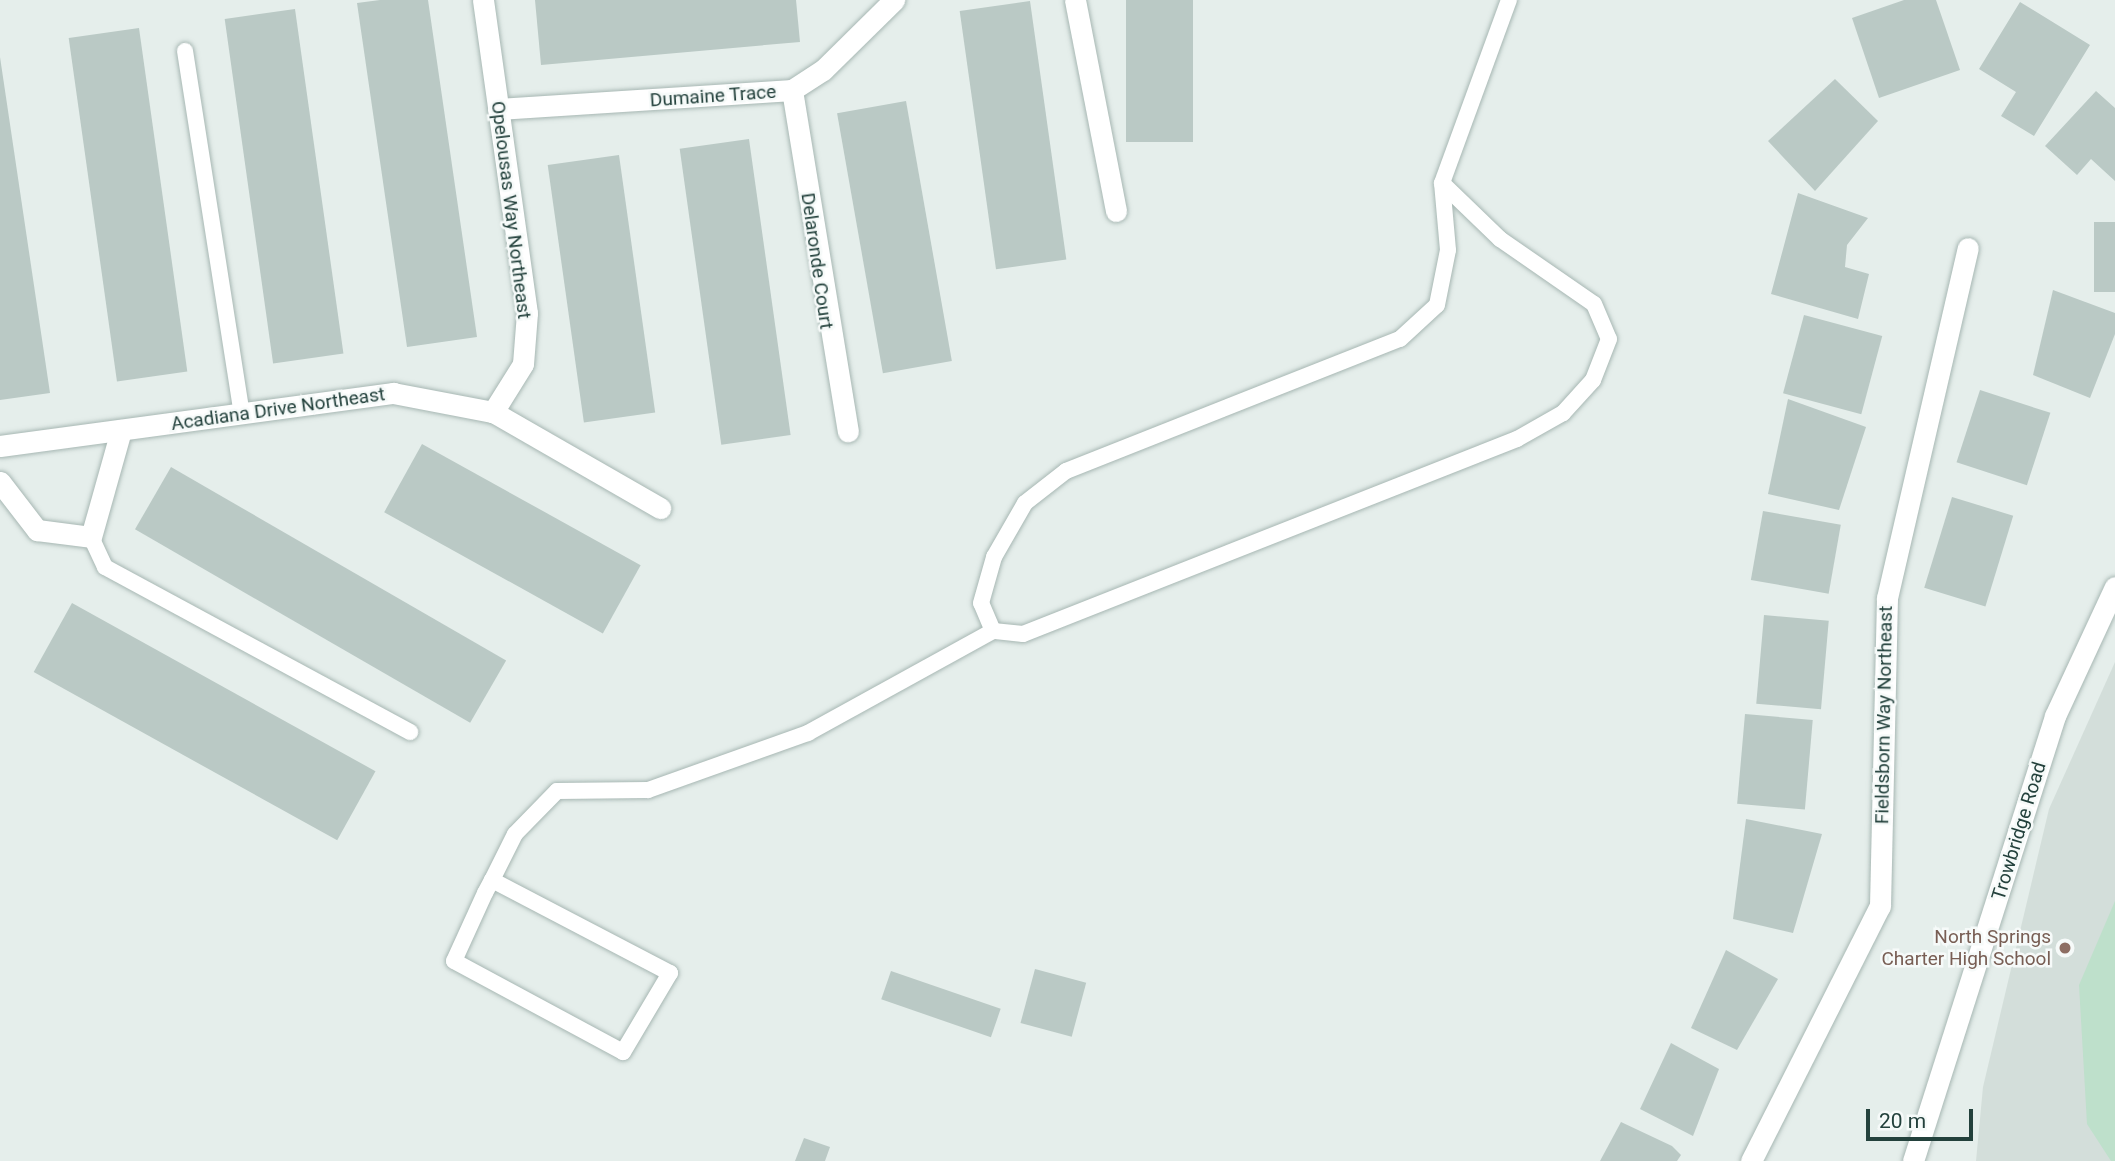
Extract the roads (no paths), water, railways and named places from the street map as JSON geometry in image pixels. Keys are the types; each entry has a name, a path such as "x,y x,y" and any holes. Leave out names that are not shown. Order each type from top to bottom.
{"street":[{"name":"Opelousas Way Northeast","path":"482,0 527,313 523,364 493,412"},
{"name":"Dumaine Trace","path":"498,109 792,90 823,70 894,0"},
{"path":"1075,0 1116,211"},
{"name":"Delaronde Court","path":"792,90 837,395 848,431"},
{"name":"Fieldsborn Way Northeast","path":"1751,1161 1880,906 1887,598 1968,248"},
{"name":"Acadiana Drive Northeast","path":"0,446 393,393 493,412 660,508"},
{"path":"0,482 37,530 91,537 121,430"},
{"name":"Trowbridge Road","path":"1913,1161 2055,716 2115,587"}],"lane":[{"path":"993,631 981,603 995,557 1025,503 1066,471 1399,339 1437,305 1448,250 1442,183 1509,0"},
{"path":"185,51 242,413"},
{"path":"492,880 670,973 623,1052 454,961 492,880 515,834 557,792 648,790 808,733 993,631 1023,634 1517,439 1563,413 1593,380 1609,339 1594,304 1500,239 1442,183"},
{"path":"91,537 105,567 410,732"}],"place":[{"name":"North Springs Charter High School","path":"2065,948"}]}
